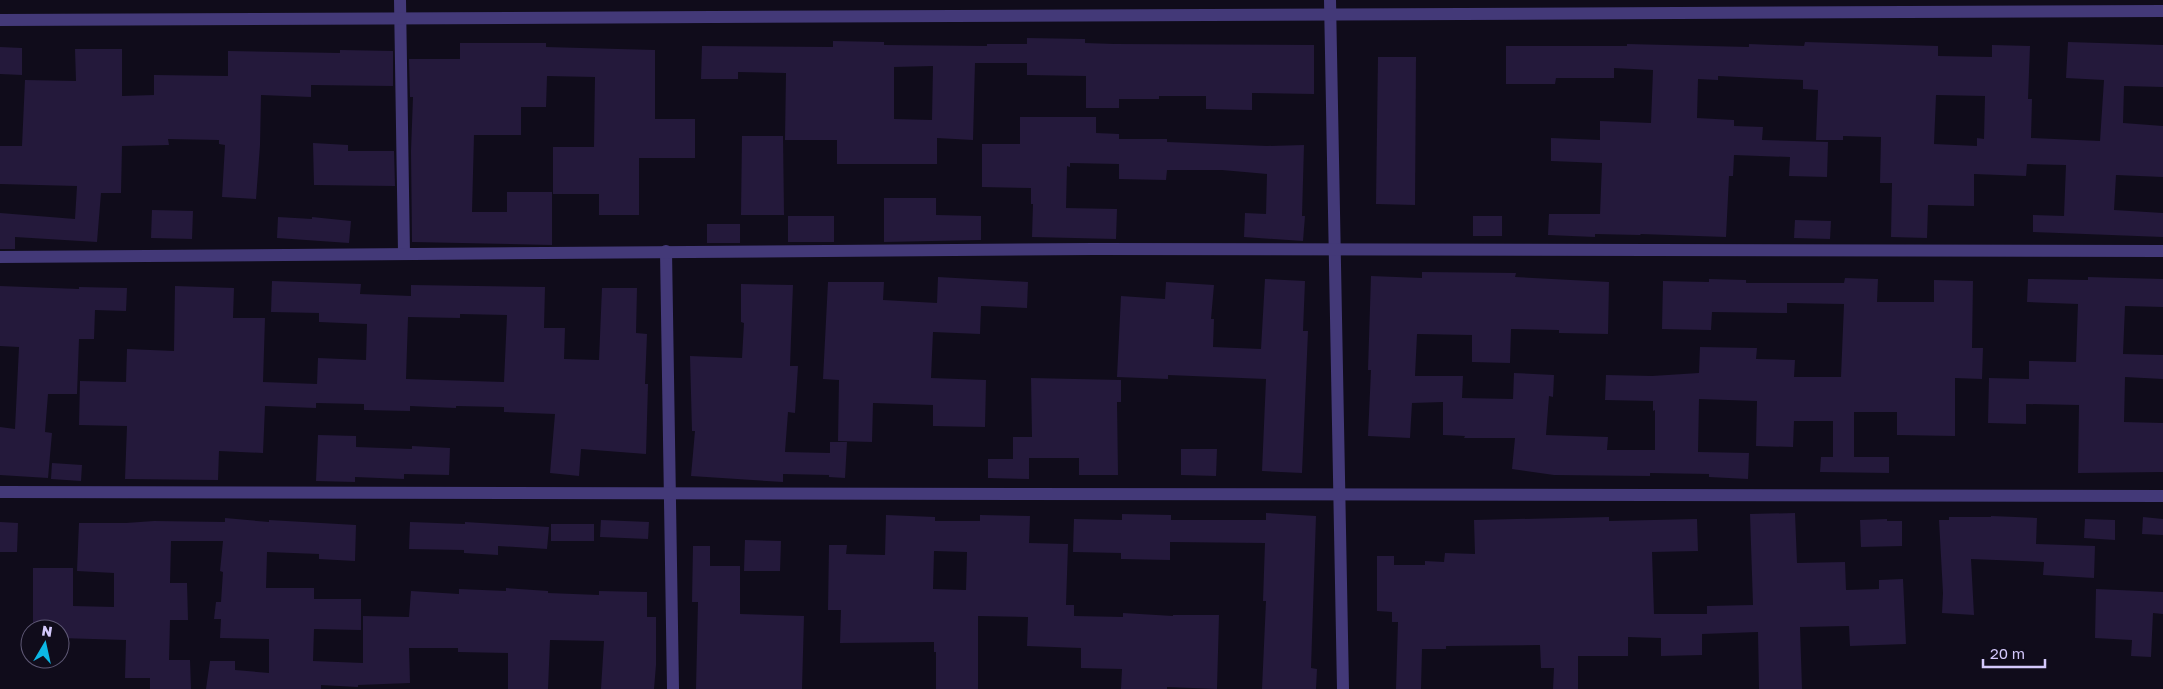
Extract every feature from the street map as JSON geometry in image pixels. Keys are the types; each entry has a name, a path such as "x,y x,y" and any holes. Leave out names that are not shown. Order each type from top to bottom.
{"street":[{"path":"400,0 404,253"},
{"path":"1330,0 1343,689"},
{"path":"0,20 2163,11"},
{"path":"0,257 666,251 1335,249 2163,251"},
{"path":"666,251 673,689"},
{"path":"0,492 2163,496"}],"building":[{"path":"1027,38 1085,39 1085,43 1114,44 1314,45 1314,94 1252,93 1252,110 1206,109 1206,96 1159,96 1159,99 1119,99 1119,108 1086,108 1086,76 1027,75 1027,63 975,63 973,140 937,138 937,164 837,164 837,140 785,140 786,73 738,72 738,79 701,79 702,46 833,47 833,41 884,42 884,45 987,46 987,44 1027,44","holes":["933,66 932,120 894,119 894,67"]},
{"path":"1805,42 1938,46 1938,56 1992,57 1992,45 2030,46 2028,99 2032,99 2031,138 2100,141 2104,80 2066,78 2068,42 2163,45 2163,87 2124,86 2123,123 2163,126 2163,177 2116,175 2114,210 2163,213 2163,237 2033,232 2033,215 2064,216 2066,165 2027,164 2026,176 1974,174 1974,206 1928,205 1927,238 1891,237 1892,183 1880,183 1881,137 1843,136 1843,140 1816,140 1818,90 1803,89 1803,80 1718,76 1718,80 1698,79 1697,118 1734,120 1734,126 1763,127 1762,140 1828,142 1827,177 1789,176 1790,157 1734,155 1733,176 1729,176 1726,237 1641,234 1595,234 1595,237 1548,235 1549,214 1600,214 1602,163 1551,161 1551,138 1600,140 1600,121 1651,123 1653,70 1614,68 1614,78 1556,78 1555,84 1506,84 1506,46 1627,46 1627,44 1749,47 1749,44 1804,46","holes":["1936,95 1985,96 1984,139 1977,138 1977,146 1934,144"]},
{"path":"460,43 546,43 546,47 655,50 655,119 695,119 695,158 639,158 639,215 599,215 599,194 553,194 553,147 594,147 595,77 547,76 546,107 521,107 521,135 474,135 472,212 507,212 507,192 552,192 552,245 412,242 411,151 413,97 410,97 409,59 460,59"},
{"path":"0,47 22,48 22,75 0,74"},
{"path":"75,49 122,49 122,96 154,95 154,75 228,76 228,51 340,53 340,50 393,51 393,86 311,85 311,97 261,95 256,199 222,197 225,145 219,144 219,140 168,139 169,145 122,146 121,193 101,193 97,242 15,237 15,249 0,249 0,213 75,219 77,186 0,184 0,146 22,146 25,80 76,81"},
{"path":"1378,57 1416,57 1415,205 1376,204"},
{"path":"1020,117 1096,117 1096,133 1119,134 1119,139 1167,139 1167,142 1267,146 1304,145 1302,216 1305,216 1303,241 1244,237 1245,213 1266,214 1267,174 1222,170 1167,170 1166,180 1119,179 1119,164 1070,163 1070,167 1067,166 1066,208 1117,209 1116,239 1032,237 1033,204 1031,204 1031,188 982,187 982,144 1020,144"},
{"path":"742,136 783,136 784,215 741,215"},
{"path":"313,143 348,145 348,151 394,151 395,186 314,185"},
{"path":"884,198 936,198 936,215 981,216 981,240 884,242"},
{"path":"152,210 193,211 192,239 151,238"},
{"path":"788,216 834,216 834,242 788,242"},
{"path":"1473,216 1502,216 1502,236 1473,236"},
{"path":"278,217 312,219 312,217 351,221 349,243 277,238"},
{"path":"1795,220 1831,221 1830,239 1794,238"},
{"path":"707,224 740,224 740,243 707,243"},
{"path":"1422,272 1516,273 1515,277 1609,282 1608,334 1559,333 1559,330 1511,329 1510,363 1472,362 1472,335 1417,334 1415,376 1463,376 1462,398 1513,399 1514,373 1554,375 1553,397 1549,396 1546,435 1608,437 1607,450 1655,450 1655,410 1653,411 1653,401 1605,400 1606,375 1652,376 1699,373 1700,347 1757,348 1756,359 1795,360 1794,377 1841,377 1844,304 1787,303 1787,313 1712,312 1711,330 1662,329 1663,281 1709,282 1709,279 1746,280 1746,283 1844,283 1845,278 1878,279 1877,302 1934,302 1934,280 1973,281 1972,348 1983,348 1982,379 1955,378 1955,436 1897,435 1897,412 1854,412 1854,457 1889,457 1889,473 1820,472 1821,457 1833,457 1833,421 1794,421 1793,447 1756,446 1757,401 1699,399 1698,452 1749,453 1748,479 1709,477 1709,474 1650,473 1650,476 1554,475 1512,469 1515,438 1464,438 1465,436 1443,435 1443,402 1412,403 1410,438 1368,436 1371,370 1368,370 1371,276 1422,278"},
{"path":"938,277 1028,282 1027,308 981,306 980,334 933,332 931,378 986,380 985,427 933,426 933,405 873,403 872,442 838,441 839,380 823,379 828,282 884,282 883,300 937,303"},
{"path":"2088,277 2163,279 2163,307 2125,306 2123,354 2163,355 2163,379 2125,377 2124,422 2163,423 2163,472 2078,473 2079,405 2026,404 2026,424 1988,423 1989,378 2029,379 2029,361 2076,362 2078,304 2027,302 2028,279 2088,280"},
{"path":"1265,279 1305,281 1303,331 1308,331 1302,473 1262,471 1266,379 1168,375 1168,379 1117,377 1121,296 1165,299 1166,282 1214,285 1211,319 1214,319 1213,347 1261,349"},
{"path":"272,281 361,284 360,294 411,296 411,285 545,287 544,328 565,328 564,359 599,360 602,288 637,288 636,333 647,334 645,384 648,384 646,454 581,449 579,476 550,473 555,414 504,412 504,407 456,406 456,408 410,406 410,411 364,410 364,404 316,403 316,408 265,406 263,453 219,451 218,480 125,479 127,426 79,425 80,381 126,382 127,349 174,351 175,286 234,288 233,318 265,318 263,382 317,384 318,358 366,360 367,324 319,322 319,313 271,312","holes":["460,314 507,315 504,382 406,379 408,317 460,318"]},
{"path":"741,284 793,285 790,366 798,366 795,413 788,412 785,452 830,453 830,442 847,442 845,478 829,477 829,475 783,474 783,482 691,476 695,431 692,431 690,356 742,358 744,323 741,322"},
{"path":"0,286 79,289 79,287 127,288 126,311 95,310 94,339 79,339 77,394 48,394 45,432 52,433 48,478 0,475 0,427 15,429 19,347 0,346"},
{"path":"1031,378 1121,380 1121,402 1117,402 1118,475 1079,475 1079,458 1029,458 1029,479 988,478 988,459 1013,459 1013,437 1032,437"},
{"path":"318,435 356,436 356,447 412,449 412,446 450,448 449,475 404,474 404,479 355,477 355,482 316,481"},
{"path":"1181,449 1217,449 1216,476 1181,475"},
{"path":"52,463 82,465 81,481 51,479"},
{"path":"1266,513 1316,516 1311,668 1317,669 1316,689 1262,689 1266,601 1263,601 1265,543 1170,542 1170,560 1121,559 1121,553 1073,552 1074,519 1122,520 1122,514 1171,515 1171,520 1266,520"},
{"path":"1795,513 1797,563 1845,562 1846,590 1879,589 1879,580 1903,579 1906,644 1850,646 1849,626 1800,627 1802,689 1759,689 1758,632 1702,634 1702,655 1661,656 1661,638 1628,637 1628,656 1578,656 1578,689 1553,689 1554,668 1541,668 1540,645 1446,646 1446,649 1422,649 1421,689 1396,689 1398,622 1392,622 1392,612 1377,611 1377,556 1394,556 1394,565 1425,565 1425,561 1444,562 1445,553 1475,554 1474,520 1609,517 1609,521 1697,519 1698,551 1652,552 1654,614 1707,614 1707,606 1753,605 1750,514"},
{"path":"886,515 935,517 935,521 980,521 980,515 1030,516 1029,543 1068,544 1066,605 1074,605 1074,616 1123,617 1123,613 1173,616 1219,615 1217,689 1167,687 1167,689 1121,689 1122,669 1081,668 1081,648 1027,646 1028,617 978,616 978,689 936,689 936,652 934,652 934,642 840,643 841,610 828,610 829,545 847,545 846,554 885,555","holes":["934,551 967,552 966,590 933,589"]},
{"path":"1949,517 2037,518 2036,544 2095,546 2094,578 2043,575 2044,562 1971,559 1974,615 1942,613 1943,593 1939,520 1949,520"},
{"path":"2143,517 2163,519 2163,535 2142,534"},
{"path":"225,518 269,522 269,520 356,525 355,561 319,559 319,554 267,552 266,588 314,588 314,599 361,599 361,630 314,629 313,661 363,663 363,616 409,617 411,591 459,594 459,589 506,591 506,588 548,591 548,593 599,595 599,591 647,592 647,617 656,617 654,689 601,689 604,641 550,640 548,689 508,689 508,653 458,652 458,648 409,648 410,683 358,685 358,687 321,685 321,689 206,689 210,661 235,661 235,670 269,673 269,639 220,638 221,619 214,619 216,602 221,602 223,572 220,571 223,541 171,541 170,583 187,583 188,620 170,620 169,660 190,660 191,689 150,689 150,678 125,678 126,640 70,638 70,619 33,619 33,568 73,568 73,606 114,607 114,573 77,571 79,523 225,522"},
{"path":"1887,519 1887,521 1902,521 1902,546 1861,547 1860,520"},
{"path":"2085,519 2115,520 2115,540 2084,538"},
{"path":"601,520 649,522 648,539 600,537"},
{"path":"0,522 18,523 17,552 0,552"},
{"path":"410,522 465,524 465,522 549,527 547,549 498,546 498,555 464,553 464,550 409,549"},
{"path":"551,524 594,524 594,541 551,541"},
{"path":"745,540 781,541 780,571 744,571"},
{"path":"693,546 710,546 710,566 740,566 740,614 804,616 802,689 696,689 698,602 692,602"},
{"path":"2096,589 2163,592 2163,614 2153,613 2151,657 2131,656 2132,640 2095,638"}]}
